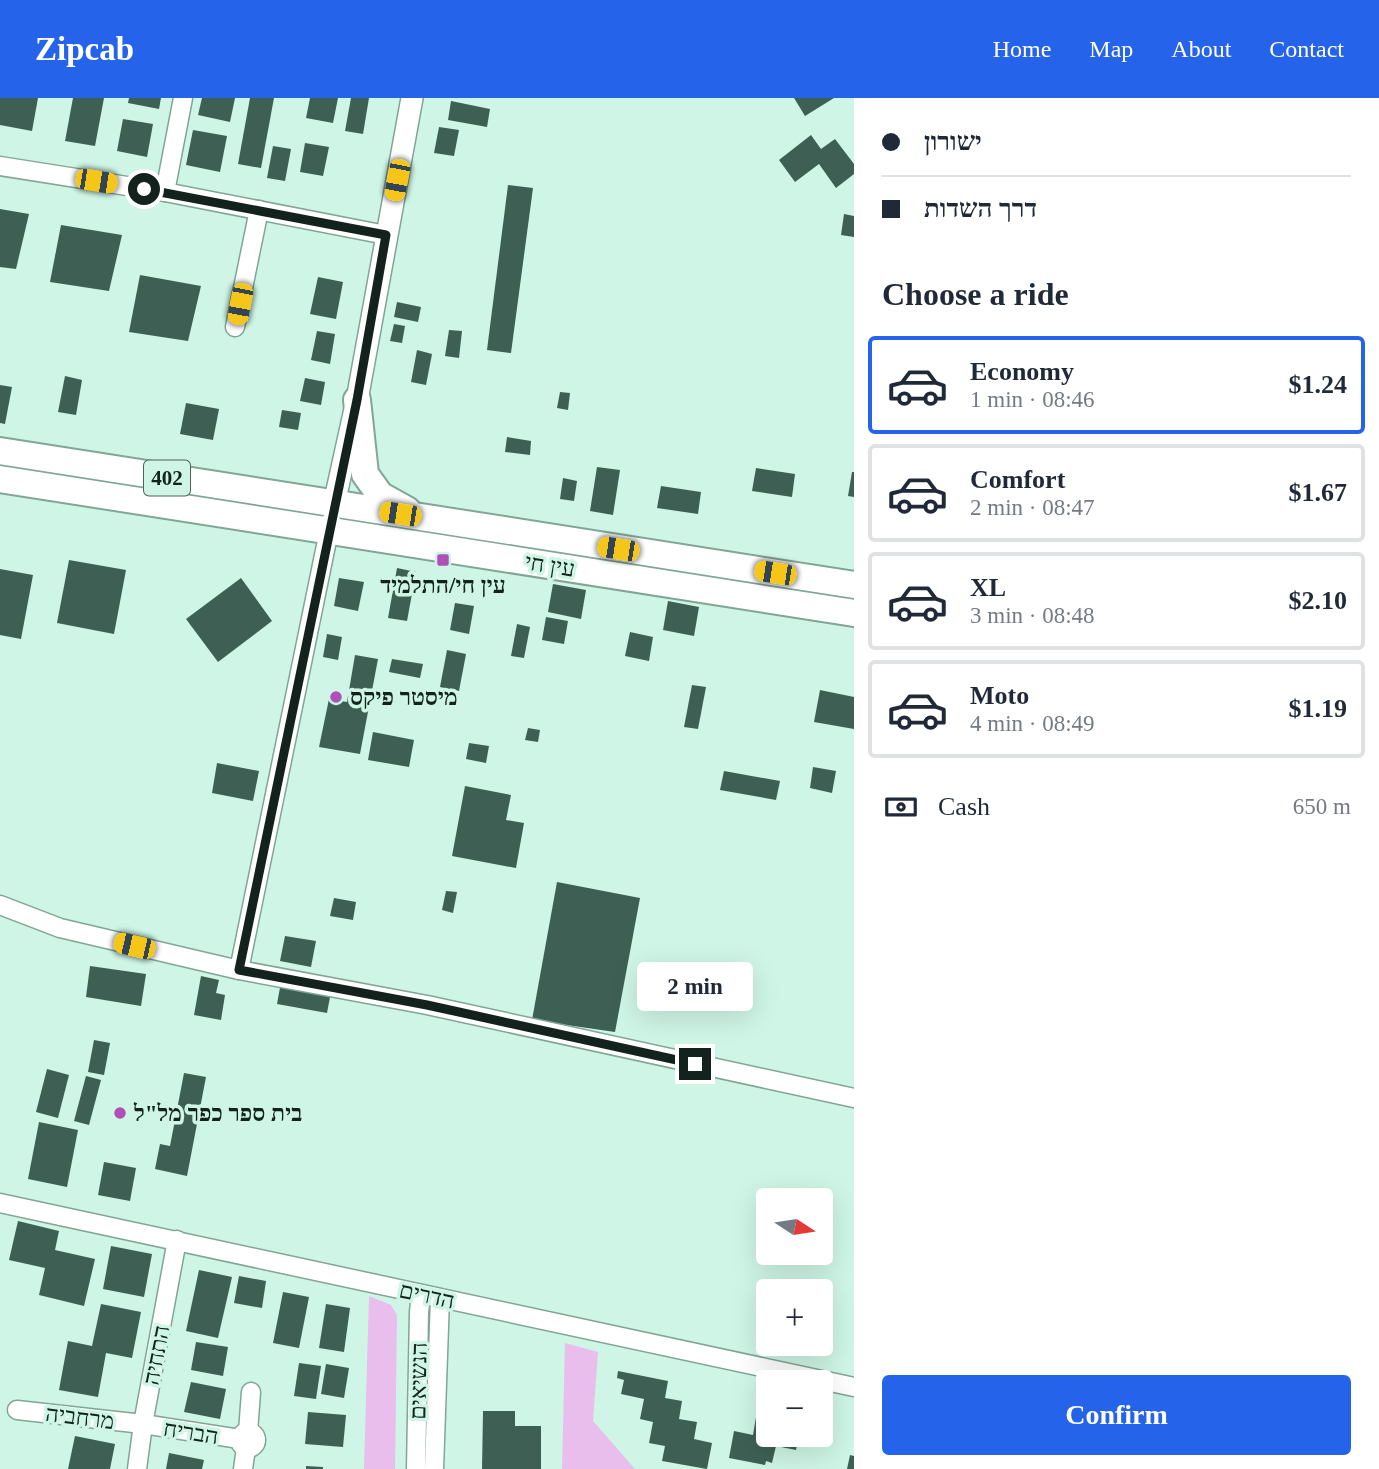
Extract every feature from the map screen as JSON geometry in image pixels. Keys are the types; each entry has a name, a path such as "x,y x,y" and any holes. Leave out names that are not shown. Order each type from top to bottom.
{"main road":[{"path":"357,400 365,474 380,495 421,518"},
{"name":"402","path":"0,451 334,504"},
{"name":"402","path":"0,478 329,531"},
{"name":"עין חי","path":"334,504 854,586"},
{"name":"עין חי","path":"329,531 854,612"}],"street":[{"path":"165,192 183,98"},
{"path":"239,970 357,400 412,98"},
{"path":"0,166 165,192 386,235"},
{"path":"235,327 259,210"},
{"path":"0,905 60,928 239,970 427,1005 854,1098"},
{"name":"הדרים","path":"0,1203 854,1387"},
{"name":"התחיה","path":"137,1469 177,1240"},
{"name":"הנשיאים","path":"416,1469 421,1294"},
{"name":"הנשיאים","path":"434,1469 440,1298"},
{"name":"הבריח","path":"243,1469 251,1392"},
{"name":"מרחביה","path":"17,1410 143,1424"},
{"name":"הבריח","path":"143,1424 245,1440"}],"shaded area":[{"path":"369,1296 391,1305 397,1315 395,1469 364,1469"},
{"path":"565,1343 598,1352 593,1421 635,1469 562,1469"}],"building":[{"path":"0,98 38,98 32,131 0,125"},
{"path":"73,98 104,98 95,146 65,141"},
{"path":"129,98 161,98 159,109 128,103"},
{"path":"202,98 235,98 230,122 198,115"},
{"path":"250,98 274,98 261,168 238,164"},
{"path":"310,98 338,98 333,123 306,118"},
{"path":"351,98 369,98 363,134 345,131"},
{"path":"794,98 834,98 805,116"},
{"path":"451,101 490,109 487,127 448,120"},
{"path":"123,119 153,124 147,157 117,151"},
{"path":"439,127 459,130 454,156 434,153"},
{"path":"193,130 227,136 220,172 186,165"},
{"path":"811,135 821,149 835,139 854,164 854,174 836,188 819,164 795,182 779,160"},
{"path":"305,143 329,147 323,176 300,172"},
{"path":"273,146 291,149 285,181 267,178"},
{"path":"508,185 533,188 511,353 487,350"},
{"path":"0,209 29,214 16,269 0,267"},
{"path":"844,214 854,216 854,237 841,235"},
{"path":"61,225 122,235 109,291 50,282"},
{"path":"140,275 201,286 188,341 129,332"},
{"path":"318,277 343,282 336,319 310,314"},
{"path":"397,302 421,307 418,322 394,317"},
{"path":"394,324 405,326 402,343 390,341"},
{"path":"449,330 462,331 459,358 445,356"},
{"path":"317,331 335,334 330,364 311,360"},
{"path":"417,350 432,354 426,385 411,382"},
{"path":"65,376 82,380 76,415 58,412"},
{"path":"305,378 325,382 321,405 300,401"},
{"path":"0,385 12,387 5,424 0,423"},
{"path":"560,392 570,393 568,410 557,408"},
{"path":"186,403 219,409 213,440 180,434"},
{"path":"282,410 301,413 298,430 279,427"},
{"path":"507,437 531,441 530,455 505,452"},
{"path":"597,467 620,470 613,515 590,511"},
{"path":"756,468 795,474 792,497 752,491"},
{"path":"854,472 854,497 848,496"},
{"path":"563,478 577,481 574,501 560,499"},
{"path":"661,486 701,492 698,514 657,508"},
{"path":"69,560 126,570 114,634 57,623"},
{"path":"397,568 416,572 407,621 388,618"},
{"path":"0,569 33,575 21,639 0,635"},
{"path":"241,578 272,621 218,662 186,619"},
{"path":"339,578 364,582 358,611 334,606"},
{"path":"553,584 586,590 581,619 548,612"},
{"path":"668,601 699,607 694,636 663,630"},
{"path":"455,603 474,606 469,634 450,630"},
{"path":"546,617 568,621 564,644 542,640"},
{"path":"517,624 530,627 524,658 511,656"},
{"path":"630,632 653,637 649,661 625,656"},
{"path":"327,634 342,637 338,660 323,657"},
{"path":"447,650 466,654 459,691 440,687"},
{"path":"355,655 378,659 360,754 319,747 329,699 347,702"},
{"path":"392,659 423,664 420,678 389,672"},
{"path":"692,685 706,687 698,729 684,727"},
{"path":"820,690 854,697 854,729 814,722"},
{"path":"528,728 540,730 538,742 525,740"},
{"path":"373,732 414,740 409,767 368,760"},
{"path":"469,743 489,746 486,763 466,759"},
{"path":"217,763 259,771 253,801 212,793"},
{"path":"813,767 836,771 832,793 810,788"},
{"path":"724,771 780,781 776,800 720,790"},
{"path":"465,786 511,795 506,820 524,823 516,868 452,856"},
{"path":"557,882 640,898 615,1032 532,1020"},
{"path":"446,891 457,892 453,913 442,910"},
{"path":"334,898 356,902 353,920 330,916"},
{"path":"285,936 316,941 311,967 280,961"},
{"path":"90,966 146,974 141,1006 86,997"},
{"path":"201,976 219,980 216,993 225,995 221,1020 194,1015"},
{"path":"281,982 331,992 327,1013 277,1004"},
{"path":"94,1040 110,1043 104,1075 88,1072"},
{"path":"47,1069 69,1075 58,1118 36,1112"},
{"path":"184,1073 206,1077 187,1176 155,1169 160,1144 170,1146"},
{"path":"86,1076 101,1080 89,1125 74,1121"},
{"path":"39,1122 78,1130 67,1187 28,1179"},
{"path":"104,1162 136,1168 130,1201 98,1195"},
{"path":"18,1221 59,1231 55,1250 95,1259 84,1306 39,1295 45,1268 9,1260"},
{"path":"111,1246 152,1254 144,1297 103,1289"},
{"path":"199,1270 232,1277 218,1338 186,1331"},
{"path":"239,1276 266,1281 262,1308 234,1303"},
{"path":"283,1292 309,1297 299,1348 273,1343"},
{"path":"101,1304 141,1312 132,1358 106,1353 98,1397 59,1390 68,1341 92,1346"},
{"path":"326,1304 350,1308 344,1352 319,1348"},
{"path":"196,1342 228,1347 223,1376 191,1370"},
{"path":"299,1363 321,1366 316,1399 294,1396"},
{"path":"326,1364 349,1368 344,1398 321,1394"},
{"path":"618,1371 668,1381 665,1398 682,1401 679,1419 697,1422 694,1439 712,1443 707,1469 662,1461 665,1446 649,1443 653,1422 640,1419 644,1399 621,1394 624,1380 617,1378"},
{"path":"191,1382 226,1389 220,1419 184,1412"},
{"path":"483,1411 515,1411 515,1426 541,1426 541,1469 482,1469"},
{"path":"308,1412 346,1415 343,1447 305,1444"},
{"path":"756,1417 756,1447 776,1447 772,1463 766,1461 765,1465 729,1458 734,1431 753,1435"},
{"path":"75,1436 115,1444 110,1469 68,1469"},
{"path":"169,1453 204,1460 202,1469 166,1469"},
{"path":"850,1455 854,1456 854,1469 847,1469"},
{"path":"306,1466 323,1467 323,1469 306,1469"}],"place":[{"name":"עין חי/התלמיד","path":"443,560"},
{"name":"מיסטר פיקס","path":"336,697"},
{"name":"בית ספר כפר מל\"ל","path":"120,1113"}],"route":[{"path":"144,189 386,235 357,400 239,970 427,1005 695,1064"}]}
